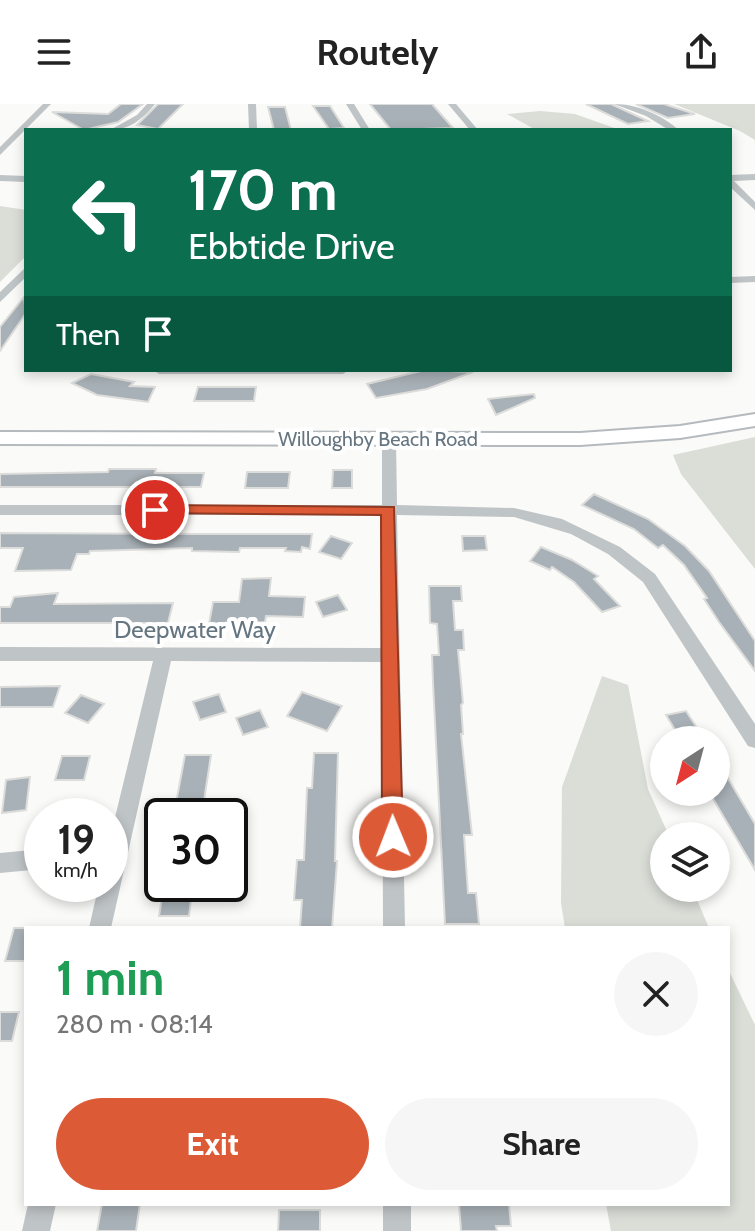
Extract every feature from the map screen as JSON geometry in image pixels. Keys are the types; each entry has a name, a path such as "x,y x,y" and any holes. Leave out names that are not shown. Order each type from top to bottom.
{"street":[{"path":"26,128 47,104"},
{"path":"118,128 140,117 151,104"},
{"path":"252,104 253,128"},
{"path":"350,104 365,128"},
{"path":"452,104 472,128"},
{"path":"618,104 649,114 672,128"},
{"path":"0,152 24,130"},
{"path":"15,140 24,140"},
{"path":"732,180 755,177"},
{"path":"0,178 24,179"},
{"path":"732,182 755,207"},
{"path":"0,299 24,272"},
{"path":"732,280 755,279"},
{"path":"12,286 24,287"},
{"name":"Willoughby Beach Road","path":"0,438 389,440 641,436 755,420"},
{"path":"389,440 394,926"},
{"path":"0,510 529,513 571,526 598,539 626,557 649,578 755,740"},
{"name":"Deepwater Way","path":"0,654 390,655"},
{"path":"128,799 164,654"},
{"path":"0,863 24,861"},
{"path":"100,926 106,902"},
{"path":"36,1231 42,1206"},
{"path":"397,1206 397,1231"}],"shaded area":[{"path":"674,104 755,104 755,140 740,131"},
{"path":"540,111 575,114 614,128 532,128 507,114"},
{"path":"0,206 24,210 24,258 0,282"},
{"path":"755,437 755,569 681,474 673,455"},
{"path":"602,676 628,685 650,806 656,806 663,822 650,822 650,902 698,902 708,926 565,926 561,903 562,787"},
{"path":"730,973 755,1025 755,1231 611,1231 606,1206 730,1206"}],"building":[{"path":"121,104 143,104 118,122 92,128 80,128 52,112 108,114"},
{"path":"158,104 183,104 159,128 137,125"},
{"path":"370,104 432,104 453,128 389,128"},
{"path":"586,104 611,104 648,121 628,124"},
{"path":"636,104 664,104 695,114 668,118"},
{"path":"313,106 330,106 344,128 328,128"},
{"path":"268,107 285,107 290,128 273,128"},
{"path":"24,297 24,316 0,351 0,327"},
{"path":"417,372 473,372 427,389 376,398 367,384"},
{"path":"91,374 134,382 130,386 155,387 148,402 97,395 72,383"},
{"path":"198,387 256,387 254,401 194,401"},
{"path":"534,394 535,398 496,415 488,399"},
{"path":"109,469 204,473 201,487 0,487 0,474 108,472"},
{"path":"333,470 352,470 352,488 332,488"},
{"path":"247,472 290,472 288,488 245,488"},
{"path":"594,494 648,519 685,546 709,571 755,641 755,671 719,622 684,565 663,545 658,548 634,529 582,505"},
{"path":"0,533 312,534 310,549 302,547 301,552 285,551 286,548 240,548 239,552 192,551 192,548 90,551 89,554 77,554 71,570 15,571 23,548 0,548"},
{"path":"331,536 352,543 341,559 319,552"},
{"path":"462,536 485,536 487,550 463,551"},
{"path":"541,547 572,560 598,576 594,579 620,606 602,612 574,582 552,567 550,570 530,561"},
{"path":"271,578 269,596 305,597 303,617 266,616 265,622 209,624 213,602 239,602 242,579"},
{"path":"429,586 461,586 462,601 453,601 455,630 463,630 464,650 458,650 463,703 461,734 472,835 464,835 468,893 476,893 479,924 445,924 432,655 439,655 437,624 430,623"},
{"path":"58,593 54,604 173,603 168,623 0,623 0,607 10,607 14,597"},
{"path":"338,595 347,610 323,617 316,602"},
{"path":"60,686 53,707 0,707 0,687"},
{"path":"302,692 342,706 327,731 287,716"},
{"path":"219,694 226,712 200,720 193,702"},
{"path":"81,695 104,704 88,723 65,713"},
{"path":"260,710 268,727 243,735 236,718"},
{"path":"686,711 696,726 673,726 666,715"},
{"path":"314,753 338,753 337,861 332,926 300,926 302,900 294,900 297,860 304,860 307,788 312,788"},
{"path":"185,755 211,755 204,798 177,798"},
{"path":"62,756 90,756 84,780 55,780"},
{"path":"30,777 24,810 2,813 6,780"},
{"path":"730,782 755,824 755,870 730,828 730,822 727,822 717,806 730,806"},
{"path":"161,902 191,902 189,916 159,916"},
{"path":"14,928 24,928 24,961 5,961"},
{"path":"0,1012 19,1012 12,1041 0,1041"},
{"path":"102,1206 140,1206 136,1231 97,1231"},
{"path":"459,1206 509,1206 511,1226 496,1226 497,1231 461,1231"},
{"path":"279,1210 320,1210 320,1231 278,1231"}],"route":[{"path":"155,510 389,510 393,837"}]}
